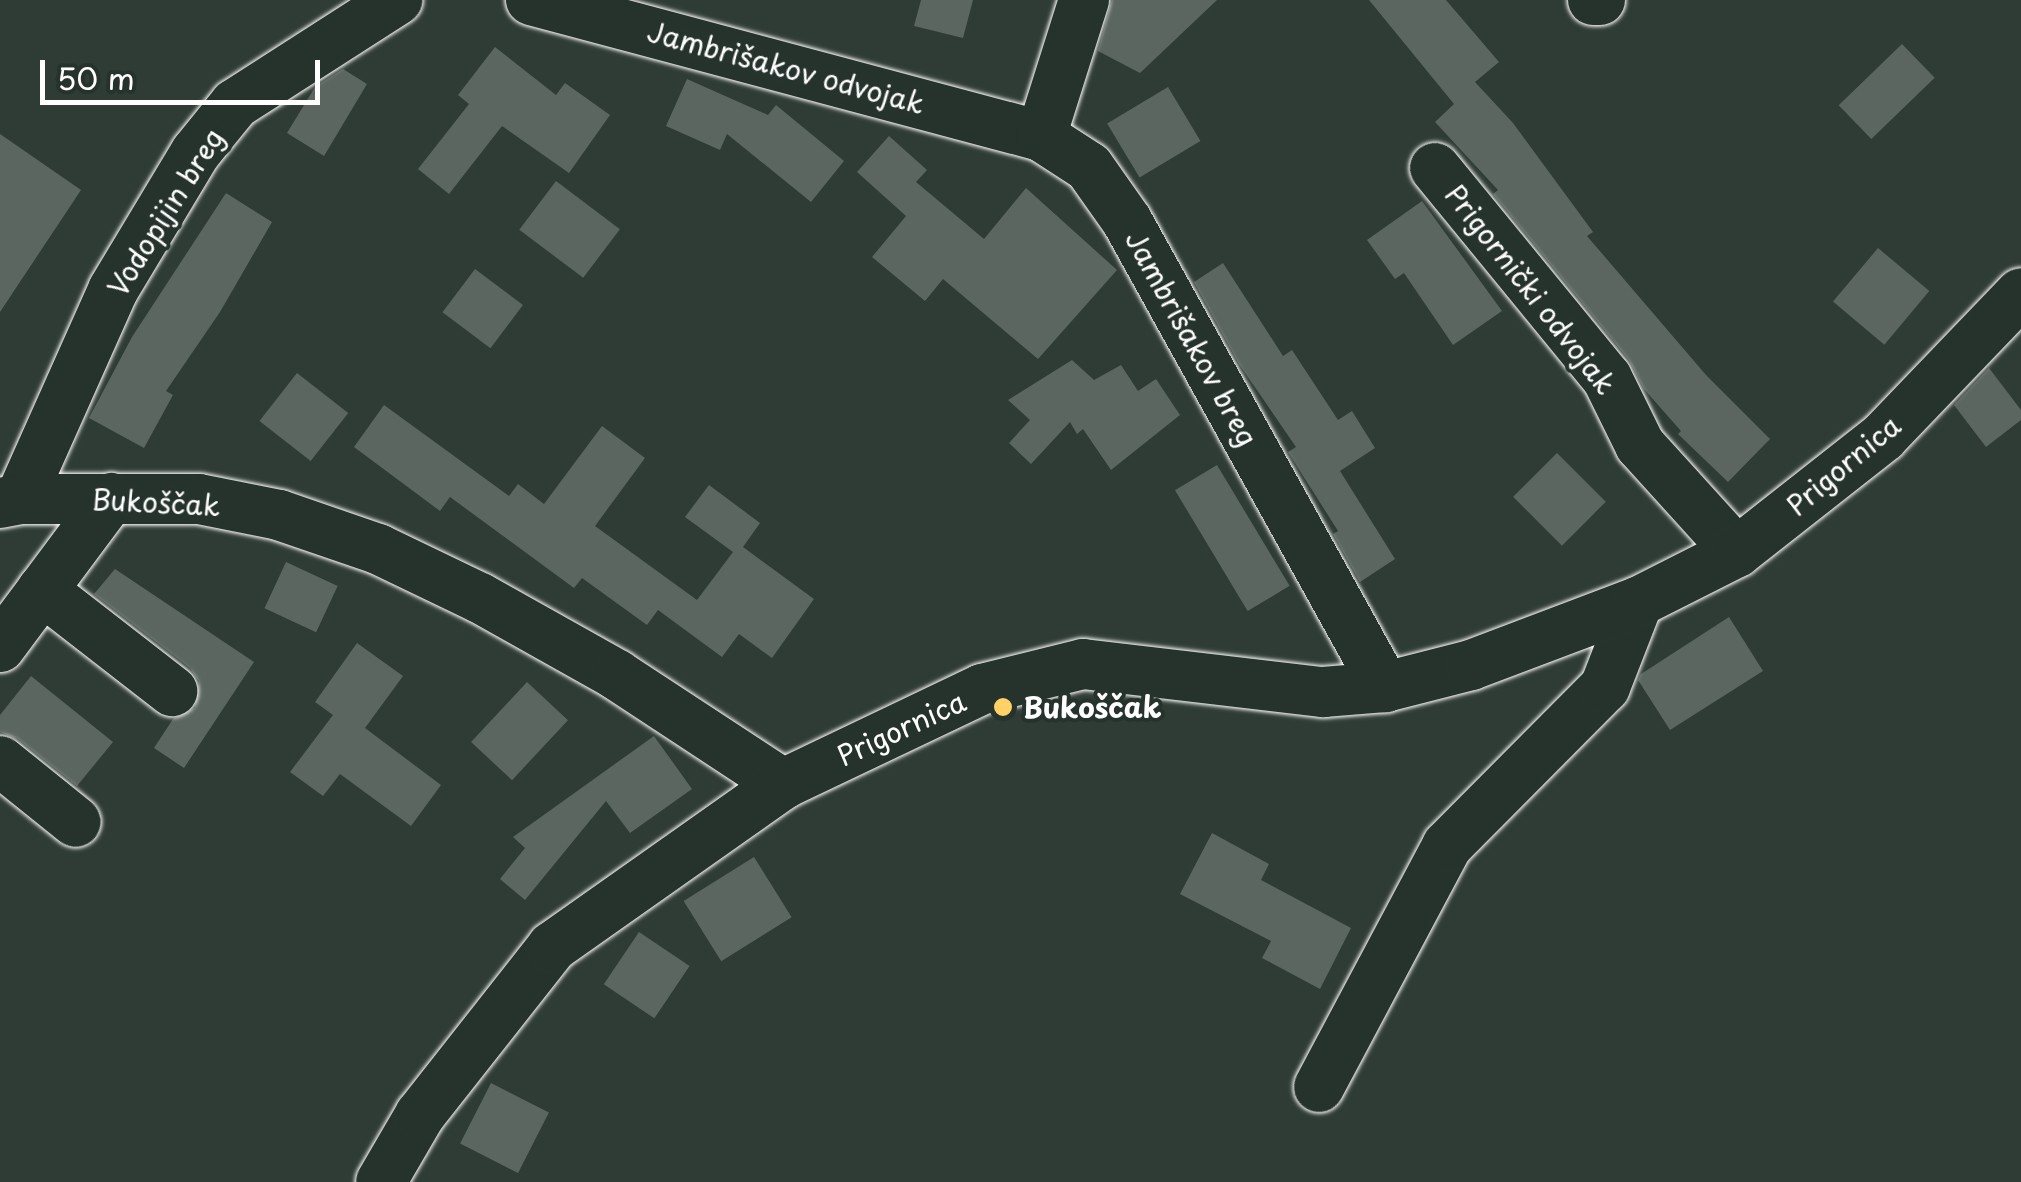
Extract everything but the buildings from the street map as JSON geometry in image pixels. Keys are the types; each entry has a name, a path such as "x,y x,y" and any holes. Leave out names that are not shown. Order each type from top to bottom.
{"street":[{"name":"Vodopijin breg","path":"10,501 114,290 196,152 235,104 397,0"},
{"name":"Jambrišakov odvojak","path":"531,0 1041,136"},
{"path":"1041,136 1084,0"},
{"name":"Jambrišakov breg","path":"1041,136 1089,167 1127,221 1385,686"},
{"name":"Prigornički odvojak","path":"1435,168 1607,378 1640,445 1736,552"},
{"name":"Prigornica","path":"381,1182 420,1115 552,947 783,784 982,689 1083,664 1324,692 1385,686 1471,665 1638,602 1736,552 1883,437 2021,293"},
{"path":"0,647 111,498"},
{"name":"Bukoščak","path":"10,501 199,499 279,515 378,550 480,598 617,675 783,784"},
{"path":"42,590 172,692"},
{"path":"1319,1087 1447,846 1605,687 1638,602"},
{"path":"0,762 76,822"}],"place":[{"name":"Bukoščak","path":"1003,707"}]}
